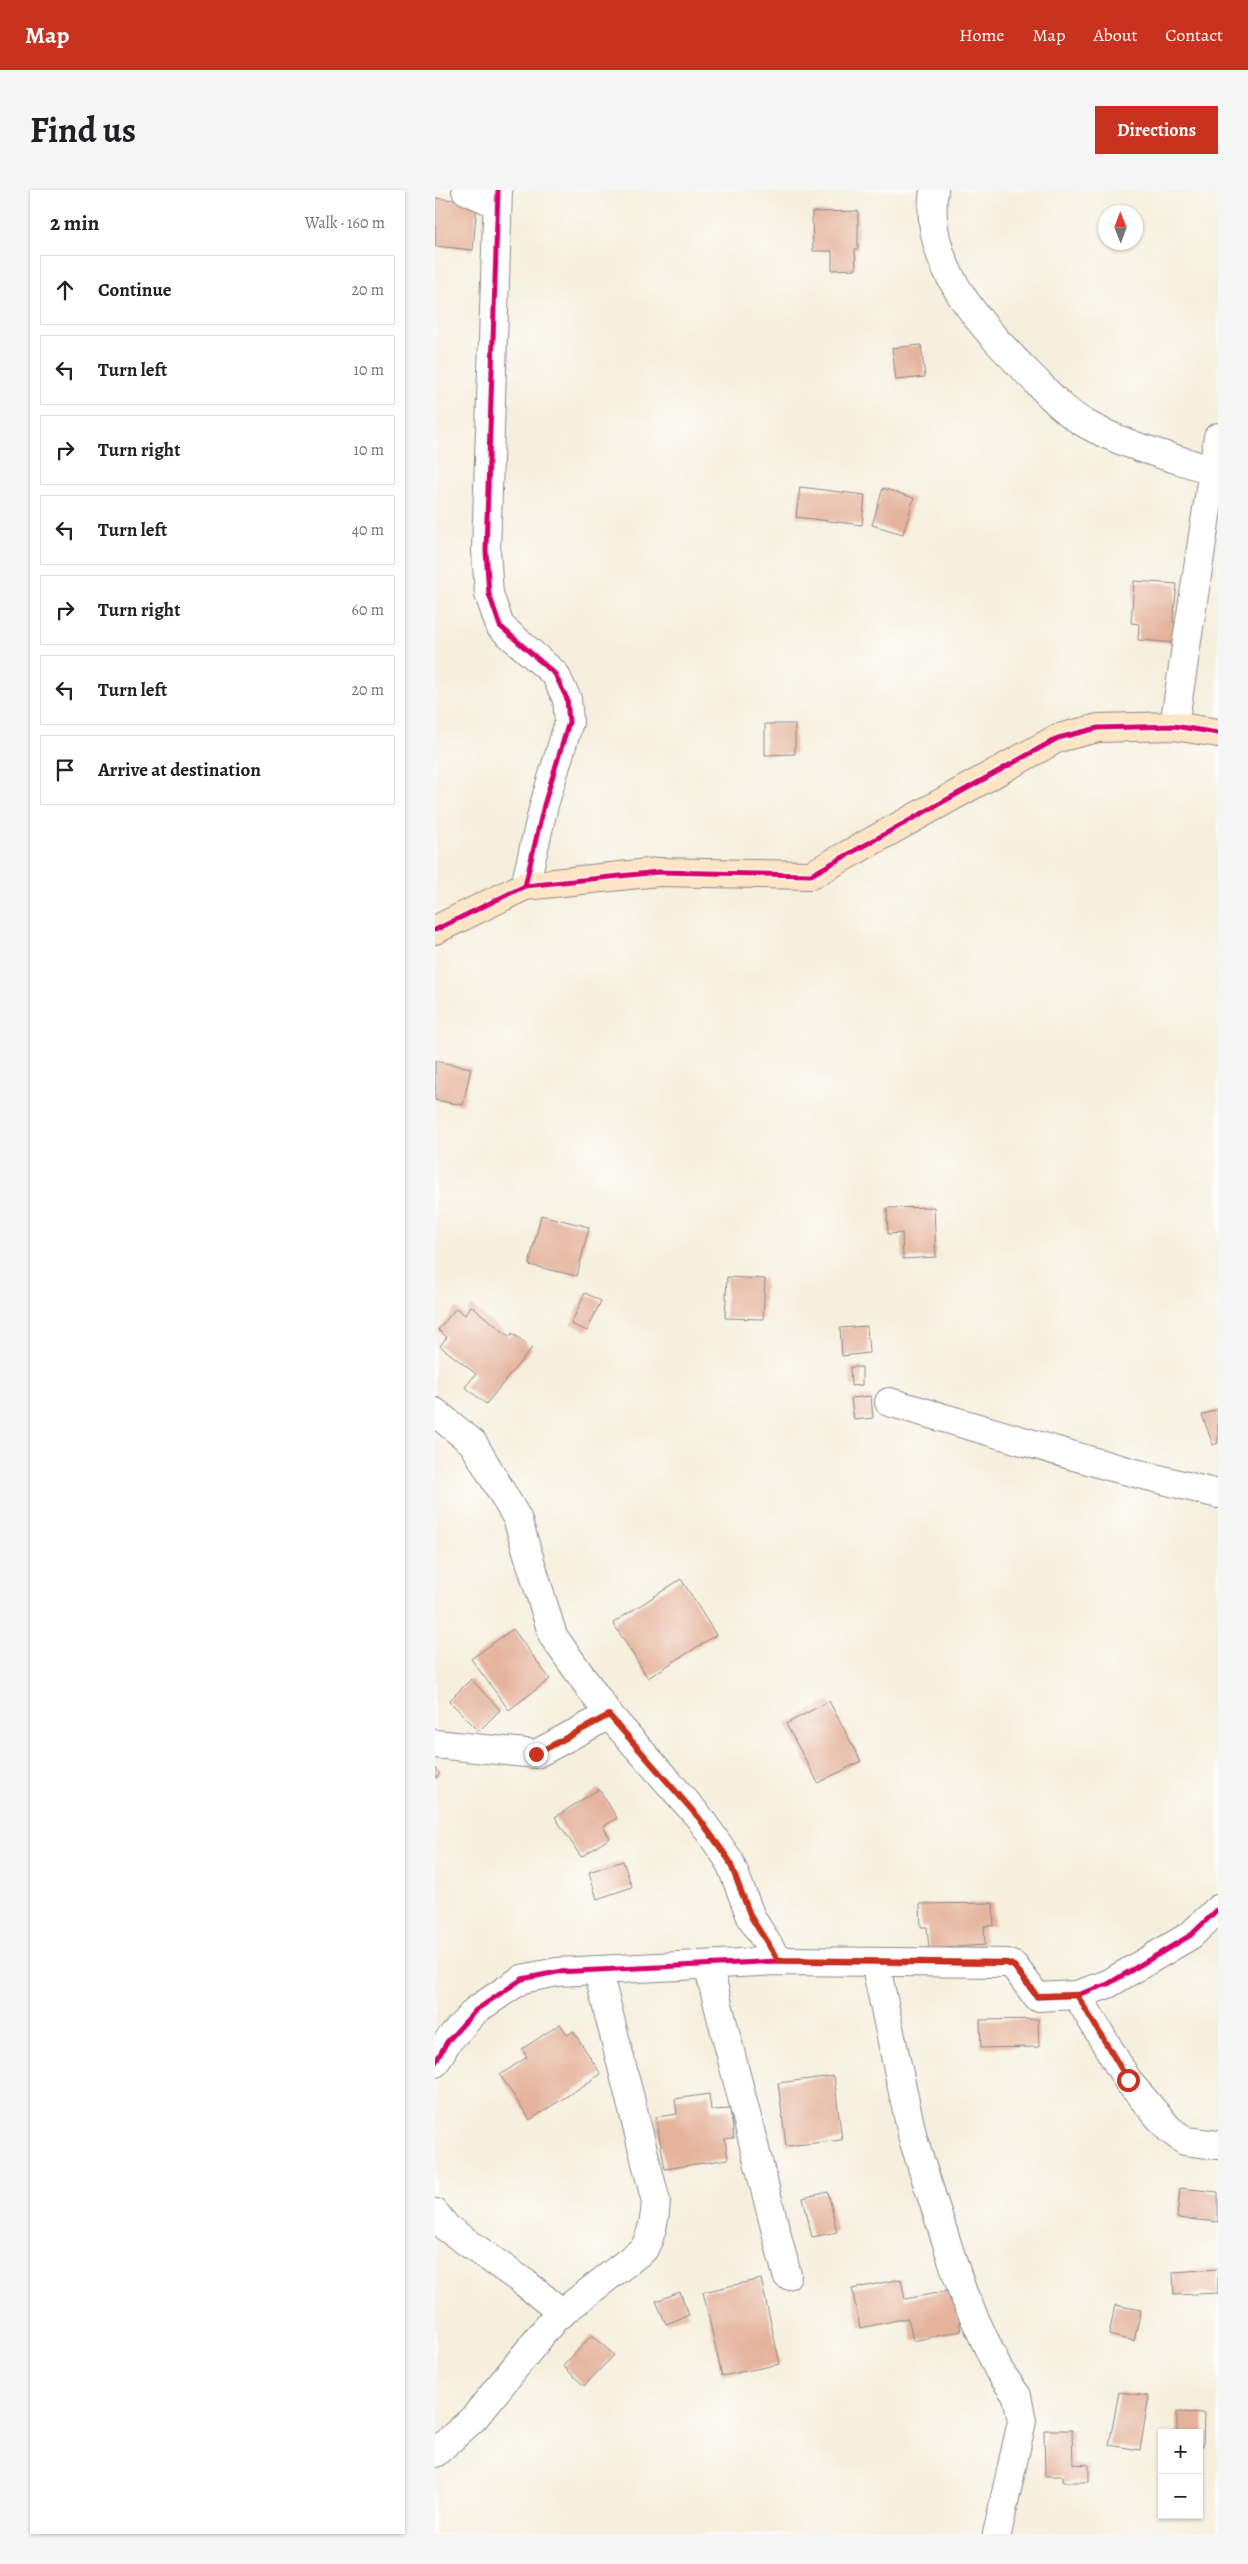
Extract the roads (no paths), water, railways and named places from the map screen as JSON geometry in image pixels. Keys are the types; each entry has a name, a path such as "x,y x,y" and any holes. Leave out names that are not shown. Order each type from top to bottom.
{"street":[{"path":"466,190 498,197 486,550 489,594 499,626 555,674 567,699 569,722 544,805 525,886"},
{"path":"934,190 932,203 935,238 946,270 988,334 1058,403 1085,423 1115,438 1214,471"},
{"path":"1173,726 1218,437"},
{"path":"435,930 525,886 658,872 811,876 1058,738 1098,728 1173,726 1218,733"},
{"path":"889,1402 1112,1467 1218,1494"},
{"path":"435,1412 473,1443 517,1518 553,1636 609,1715 699,1818 729,1860 751,1917 778,1960"},
{"path":"435,1744 536,1754 609,1715"},
{"path":"435,2063 447,2042 476,2010 522,1979 557,1972 778,1960 1007,1963 1014,1966 1037,1996 1077,1995 1108,1984 1191,1935 1218,1909"},
{"path":"875,1962 913,2139 961,2284 999,2369 1017,2396 1022,2421 997,2534"},
{"path":"708,1965 787,2275"},
{"path":"435,2453 474,2418 561,2313 644,2249 654,2224 656,2202 598,1970"},
{"path":"1077,1995 1128,2080 1169,2130 1185,2141 1218,2145"},
{"path":"435,2213 447,2228 525,2283 561,2313"}]}
